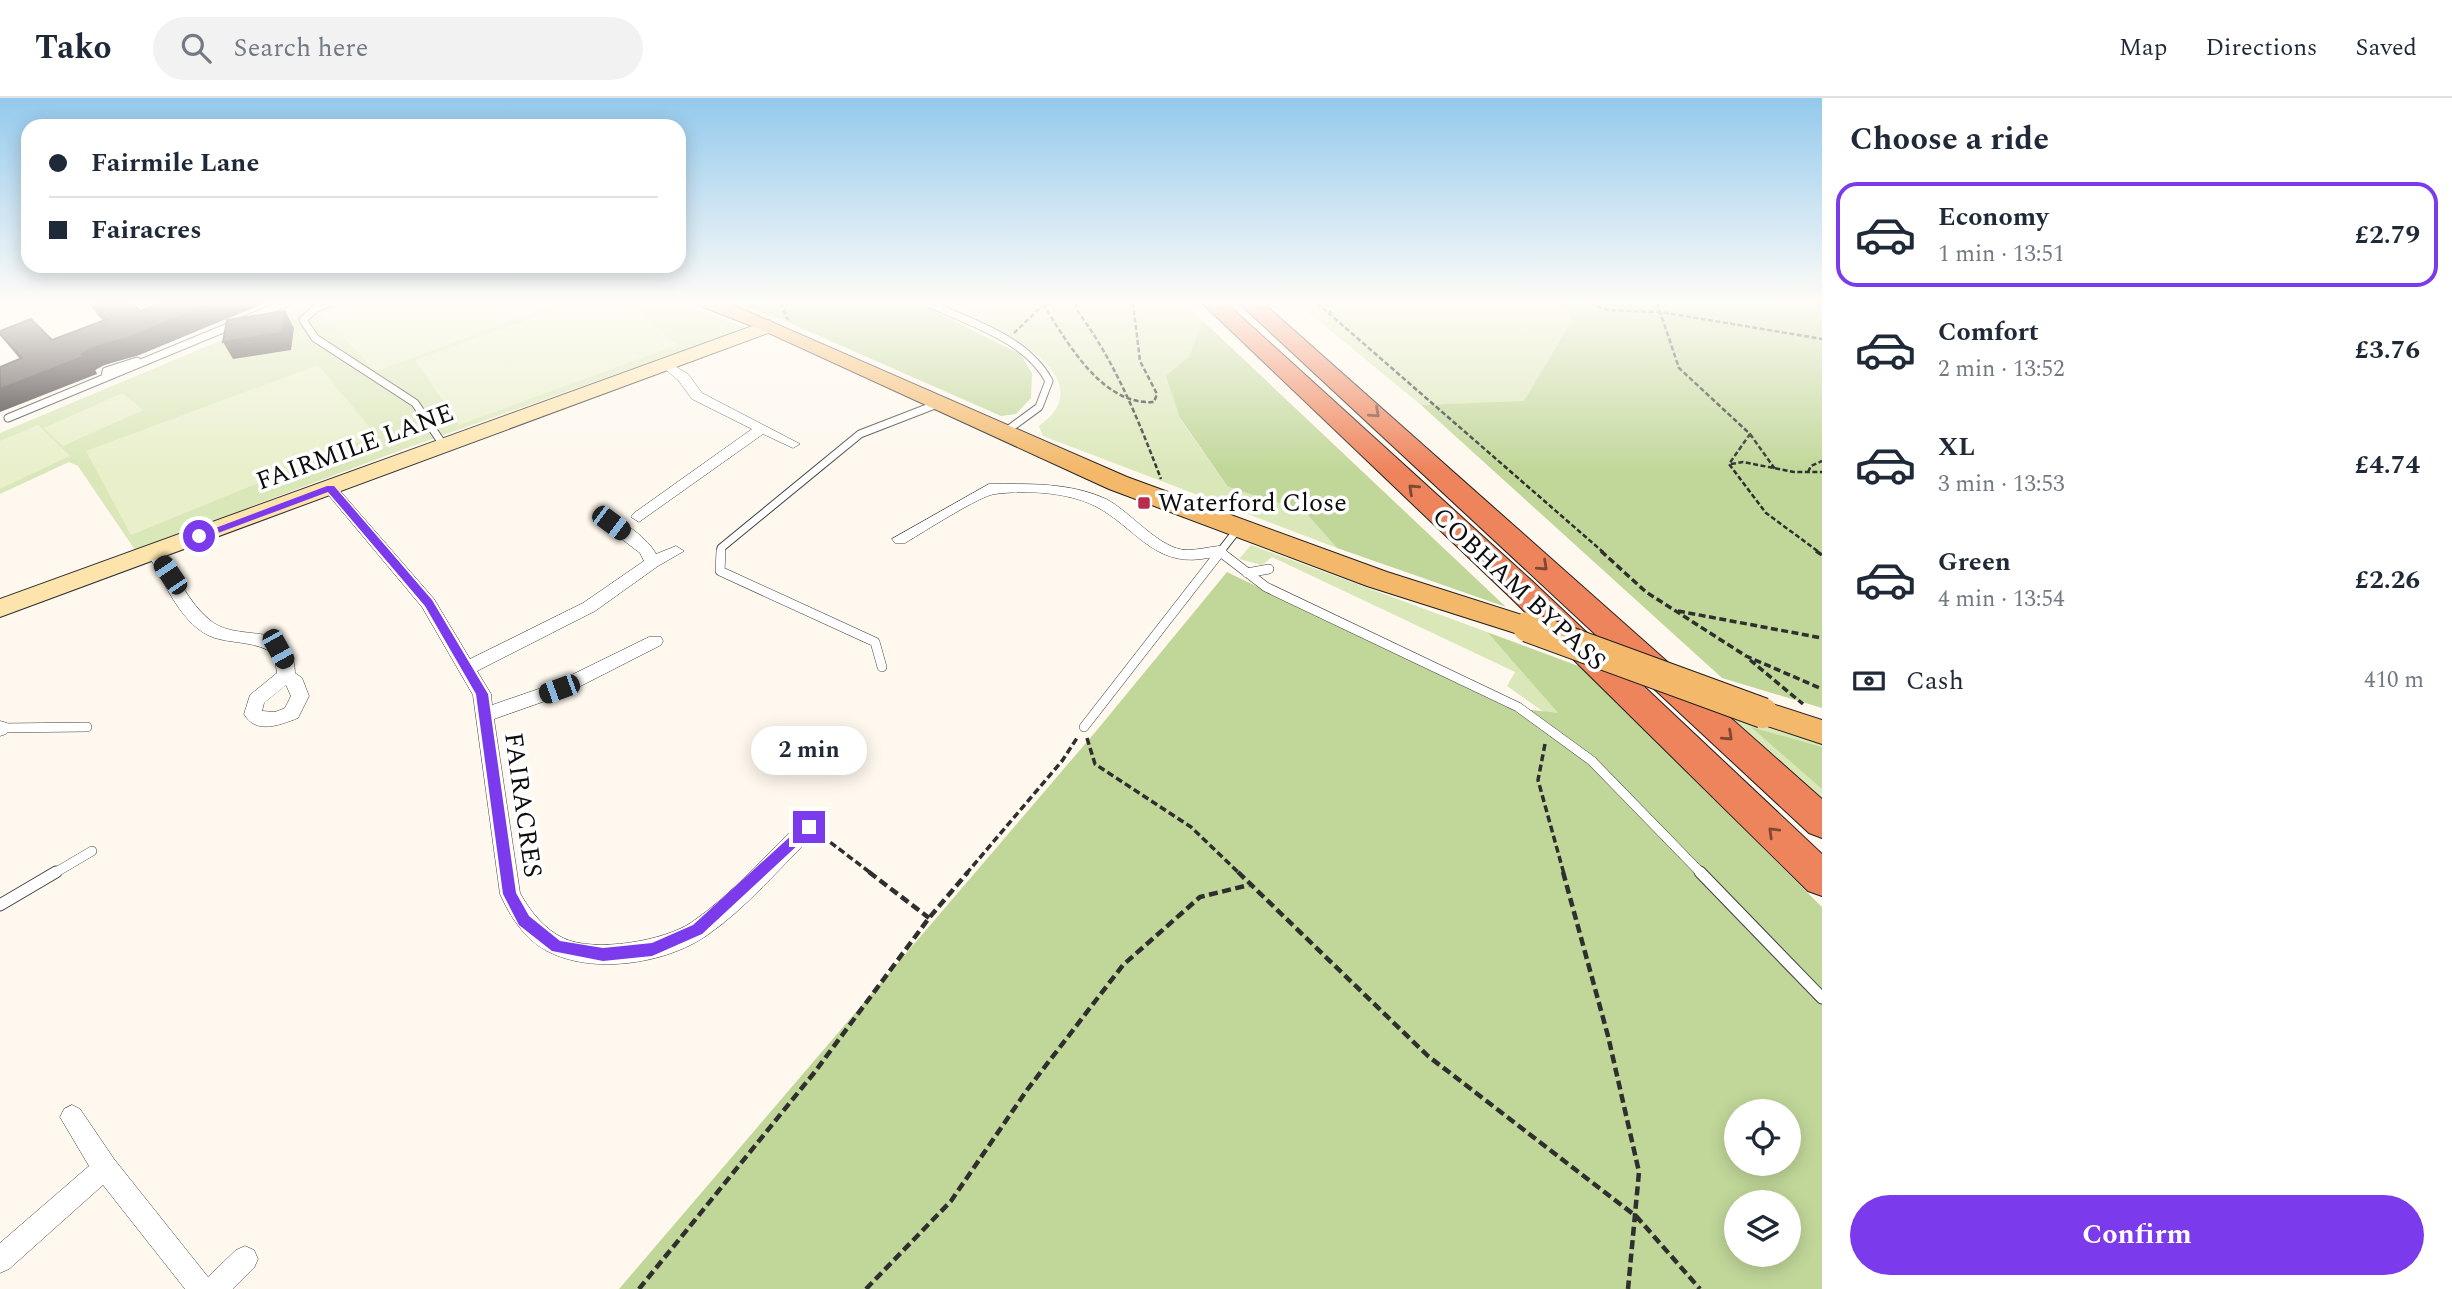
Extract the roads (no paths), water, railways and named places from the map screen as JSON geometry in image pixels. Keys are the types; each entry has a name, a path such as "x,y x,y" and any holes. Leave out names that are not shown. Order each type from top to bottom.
{"highway":[{"name":"COBHAM BYPASS","path":"1273,359 1521,589 1822,879"},
{"name":"COBHAM BYPASS","path":"1312,359 1516,541 1822,822"}],"main road":[{"path":"842,359 1167,502 1238,529 1528,627 1763,713 1817,722"}],"street":[{"name":"FAIRMILE LANE","path":"0,608 683,359"},
{"path":"666,365 683,377 697,396 793,444"},
{"path":"639,517 761,429"},
{"name":"FAIRACRES","path":"330,488 428,603 482,694 510,894 524,920 556,947 603,954 652,950 698,930 809,827"},
{"path":"900,538 989,489 1036,489 1067,492 1101,503 1163,548 1184,556 1219,551"},
{"path":"611,523 647,550 652,562"},
{"path":"467,668 508,650 634,580 652,562 676,551"},
{"path":"155,552 183,599 208,628 225,635 262,638 278,649 287,665 286,676"},
{"path":"483,716 559,689 655,641"},
{"path":"72,1117 105,1168 201,1289"},
{"path":"0,1260 105,1168"},
{"path":"214,1289 245,1259"}],"lane":[{"path":"8,418 105,377 106,371 114,366 151,359"},
{"path":"347,359 415,403 426,413 431,428 444,446"},
{"path":"1005,432 1039,407 1049,382 1046,370 1035,359"},
{"path":"882,667 875,642 720,571 721,548 860,434 941,403"},
{"path":"1084,727 1238,529"},
{"path":"1219,551 1266,587 1518,707 1592,761 1822,998"},
{"path":"1247,573 1269,569"},
{"path":"1,729 87,727"},
{"path":"0,905 92,851"}],"place":[{"name":"Waterford Close","path":"1144,503"}]}
